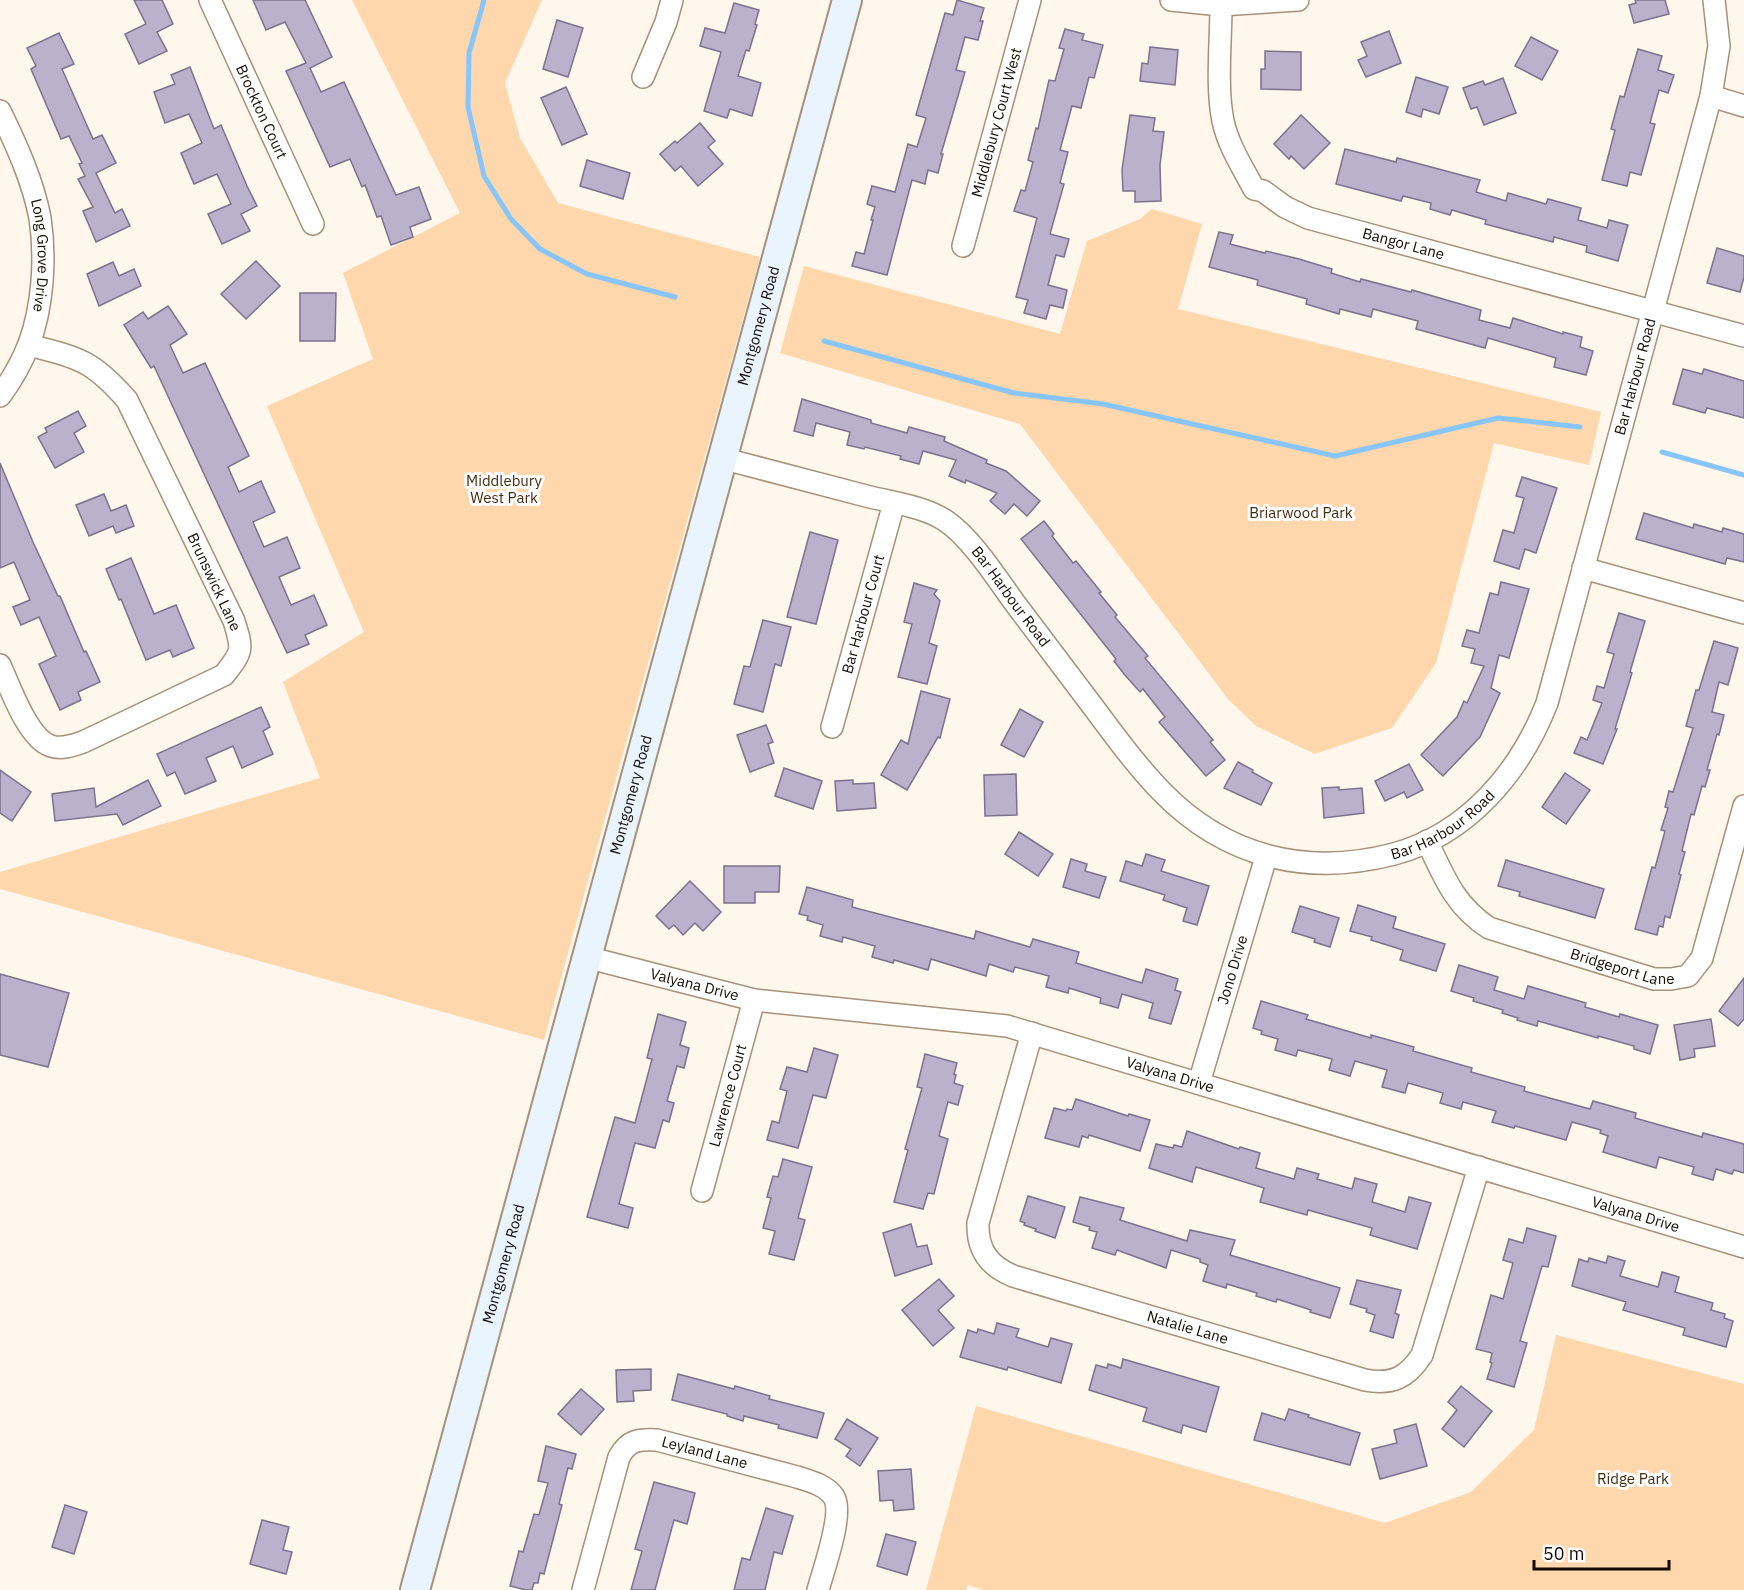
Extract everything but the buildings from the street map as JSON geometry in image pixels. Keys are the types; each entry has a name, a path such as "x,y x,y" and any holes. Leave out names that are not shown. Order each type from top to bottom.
{"street":[{"name":"Brockton Court","path":"210,0 313,224"},
{"path":"643,77 666,22 672,0"},
{"name":"Montgomery Road","path":"415,1590 847,0"},
{"name":"Middlebury Court West","path":"963,246 1030,0"},
{"path":"1171,0 1221,5 1298,0"},
{"name":"Bar Harbour Road","path":"721,458 934,514 958,530 1134,761 1162,792 1213,833 1266,857 1302,862 1340,863 1370,860 1400,852 1427,841 1479,806 1498,787 1528,746 1547,703 1711,96 1719,45 1714,0"},
{"name":"Bangor Lane","path":"1221,5 1220,104 1223,123 1254,189 1263,191 1285,207 1308,218 1744,336"},
{"path":"1711,96 1744,106"},
{"name":"Long Grove Drive","path":"0,111 31,185 39,217 43,255 41,286 29,345 0,396"},
{"name":"Brunswick Lane","path":"0,665 32,731 51,746 66,747 83,742 224,675 239,655 241,646 234,621 127,400 107,377 92,365 74,356 29,345"},
{"name":"Bar Harbour Court","path":"832,727 894,503"},
{"path":"1583,568 1744,613"},
{"name":"Bridgeport Lane","path":"1427,841 1447,884 1459,903 1476,920 1489,928 1654,979 1671,979 1688,976 1702,958 1744,806"},
{"name":"Jono Drive","path":"1199,1083 1266,857"},
{"name":"Valyana Drive","path":"586,957 754,1000 988,1023 1032,1033 1744,1247"},
{"name":"Lawrence Court","path":"702,1191 754,1000"},
{"name":"Natalie Lane","path":"1032,1033 978,1223 979,1241 987,1259 994,1267 1013,1276 1365,1380 1389,1382 1402,1377 1422,1355 1479,1167"},
{"name":"Leyland Lane","path":"583,1590 619,1457 631,1443 641,1439 657,1440 797,1477 824,1488 835,1498 837,1511 818,1590"}],"green space":[{"name":"Middlebury West Park","path":"352,0 542,0 505,83 520,138 558,203 760,257 544,1040 0,889 0,872 320,778 283,682 364,632 267,406 373,359 343,273 460,213"},
{"name":"Briarwood Park","path":"1152,209 1202,224 1178,309 1601,412 1589,465 1494,443 1436,663 1392,728 1315,754 1256,726 1228,699 1020,424 780,353 804,266 1060,334 1087,241 1140,219"},
{"name":"Ridge Park","path":"1556,1335 1744,1384 1744,1590 984,1590 968,1585 966,1590 926,1590 976,1406 1385,1523 1471,1492 1534,1430"}],"waterway":[{"path":"484,0 469,53 468,107 484,176 511,219 540,249 587,274 675,297"},
{"path":"824,341 1014,393 1103,404 1335,456 1498,418 1580,427"},
{"path":"1662,452 1744,475"}]}
